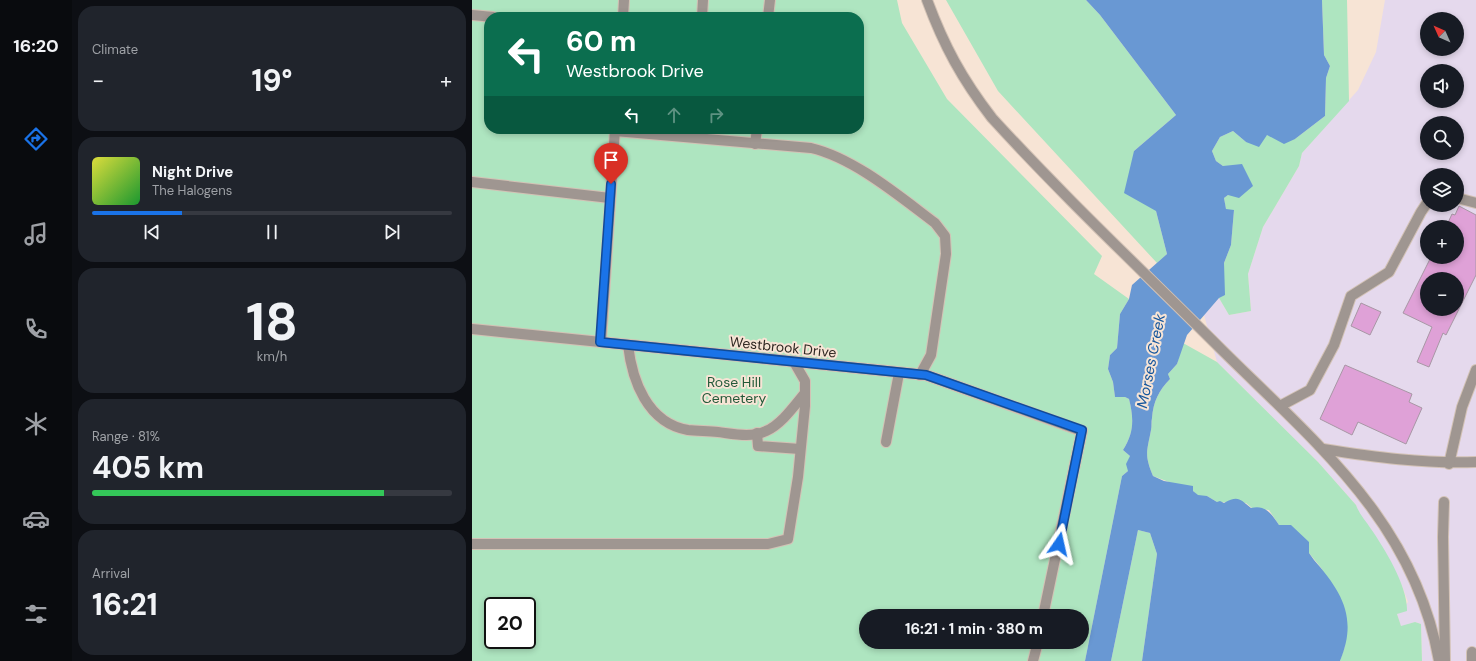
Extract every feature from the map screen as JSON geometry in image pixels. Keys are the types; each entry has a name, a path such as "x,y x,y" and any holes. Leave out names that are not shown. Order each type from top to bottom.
{"lane":[{"path":"623,12 624,0"},
{"path":"702,12 703,0"},
{"path":"769,12 770,0"},
{"path":"927,0 953,62 971,91 992,118 1144,273 1323,449 1354,483 1397,544 1410,569 1436,644 1439,661"},
{"path":"472,15 484,16"},
{"path":"600,342 615,134"},
{"path":"692,134 755,144 811,148 840,158 927,217 941,229 945,236 946,254 931,355 920,375"},
{"path":"755,144 756,134"},
{"path":"472,182 610,198"},
{"path":"1464,200 1476,203"},
{"path":"1280,406 1310,390 1334,345 1351,296 1389,272 1420,212"},
{"name":"Westbrook Drive","path":"472,329 920,375 1082,430 1045,609"},
{"path":"628,345 630,361 636,384 649,408 668,423 687,430 749,435 767,431 789,413 805,393"},
{"path":"472,544 768,544 788,539 800,449 805,393 805,381 794,362"},
{"path":"1449,464 1462,407 1476,370"},
{"path":"886,442 899,373"},
{"path":"757,434 758,446 800,449"},
{"path":"1323,449 1391,459 1449,464 1476,462"},
{"path":"1444,502 1443,537 1445,661"},
{"path":"1033,661 1036,649"}],"shaded area":[{"path":"1385,0 1476,0 1476,661 1422,661 1421,624 1415,622 1401,627 1397,614 1408,602 1388,557 1358,512 1356,505 1318,462 1217,362 1204,315 1219,298 1229,315 1251,311 1248,274 1263,227 1299,166 1302,153 1358,90 1376,52"}],"green space":[{"name":"Rose Hill Cemetery","path":"472,0 897,0 902,23 947,99 1102,256 1094,274 1129,299 1120,314 1117,348 1110,355 1108,369 1113,382 1115,397 1125,397 1129,399 1132,413 1132,426 1127,444 1123,450 1130,456 1128,471 1122,476 1089,641 1089,609 859,609 859,649 1087,649 1085,661 472,661"},
{"path":"946,0 1086,0 1100,15 1176,115 1134,151 1156,211 1167,254 1157,263 998,91"},
{"path":"1322,0 1347,0 1349,101 1302,153 1299,166 1263,227 1248,274 1251,311 1229,315 1219,298 1224,274 1224,263 1231,245 1234,210 1226,210 1224,198 1228,195 1223,166 1216,161 1212,151 1220,137 1233,131 1246,142 1267,135 1295,139 1325,116 1326,78 1330,66 1324,55"},
{"path":"1183,343 1217,362 1318,462 1356,505 1383,547 1400,580 1404,591 1407,611 1397,614 1401,626 1415,622 1421,624 1422,661 1340,661 1345,646 1322,569 1309,553 1279,525 1269,510 1252,508 1246,503 1217,502 1207,496 1198,496 1193,491 1153,476 1148,463 1147,453 1155,402 1163,387 1170,379 1168,374 1177,364"},
{"path":"1138,530 1150,533 1157,554 1142,661 1111,661"}],"water":[{"name":"Morses Creek","path":"1086,0 1322,0 1324,55 1330,66 1326,78 1325,116 1295,139 1284,144 1267,135 1259,147 1246,142 1233,131 1220,137 1212,151 1216,161 1223,166 1242,164 1253,186 1239,198 1228,195 1224,198 1226,209 1234,210 1231,245 1224,263 1225,295 1219,298 1187,335 1177,364 1168,374 1170,379 1163,387 1155,402 1147,458 1153,476 1164,481 1193,486 1193,491 1198,495 1207,496 1217,502 1220,501 1224,503 1233,499 1239,499 1251,508 1256,507 1265,509 1271,514 1279,525 1291,525 1309,542 1309,553 1332,583 1344,606 1347,619 1347,632 1345,646 1340,661 1142,661 1157,554 1150,533 1138,530 1111,661 1085,661 1087,649 1089,649 1089,641 1122,476 1128,471 1126,464 1130,456 1123,450 1127,444 1131,432 1131,406 1129,399 1125,397 1115,397 1113,382 1108,369 1110,355 1117,348 1120,314 1129,299 1132,285 1167,254 1156,211 1124,193 1134,151 1176,115 1100,15"}],"building":[{"path":"1464,209 1476,215 1476,275 1464,299 1464,272 1424,272 1428,264 1464,264 1464,220 1449,220 1452,214 1455,215 1456,212 1464,212"},
{"path":"1420,279 1420,316 1456,316 1446,335 1443,333 1429,367 1417,362 1432,327 1403,313"},
{"path":"1361,303 1381,312 1370,335 1351,326"},
{"path":"1345,365 1412,394 1409,402 1422,408 1406,444 1358,422 1352,435 1320,419"}],"route":[{"path":"611,184 600,342 926,375 1082,430 1059,544"}]}
